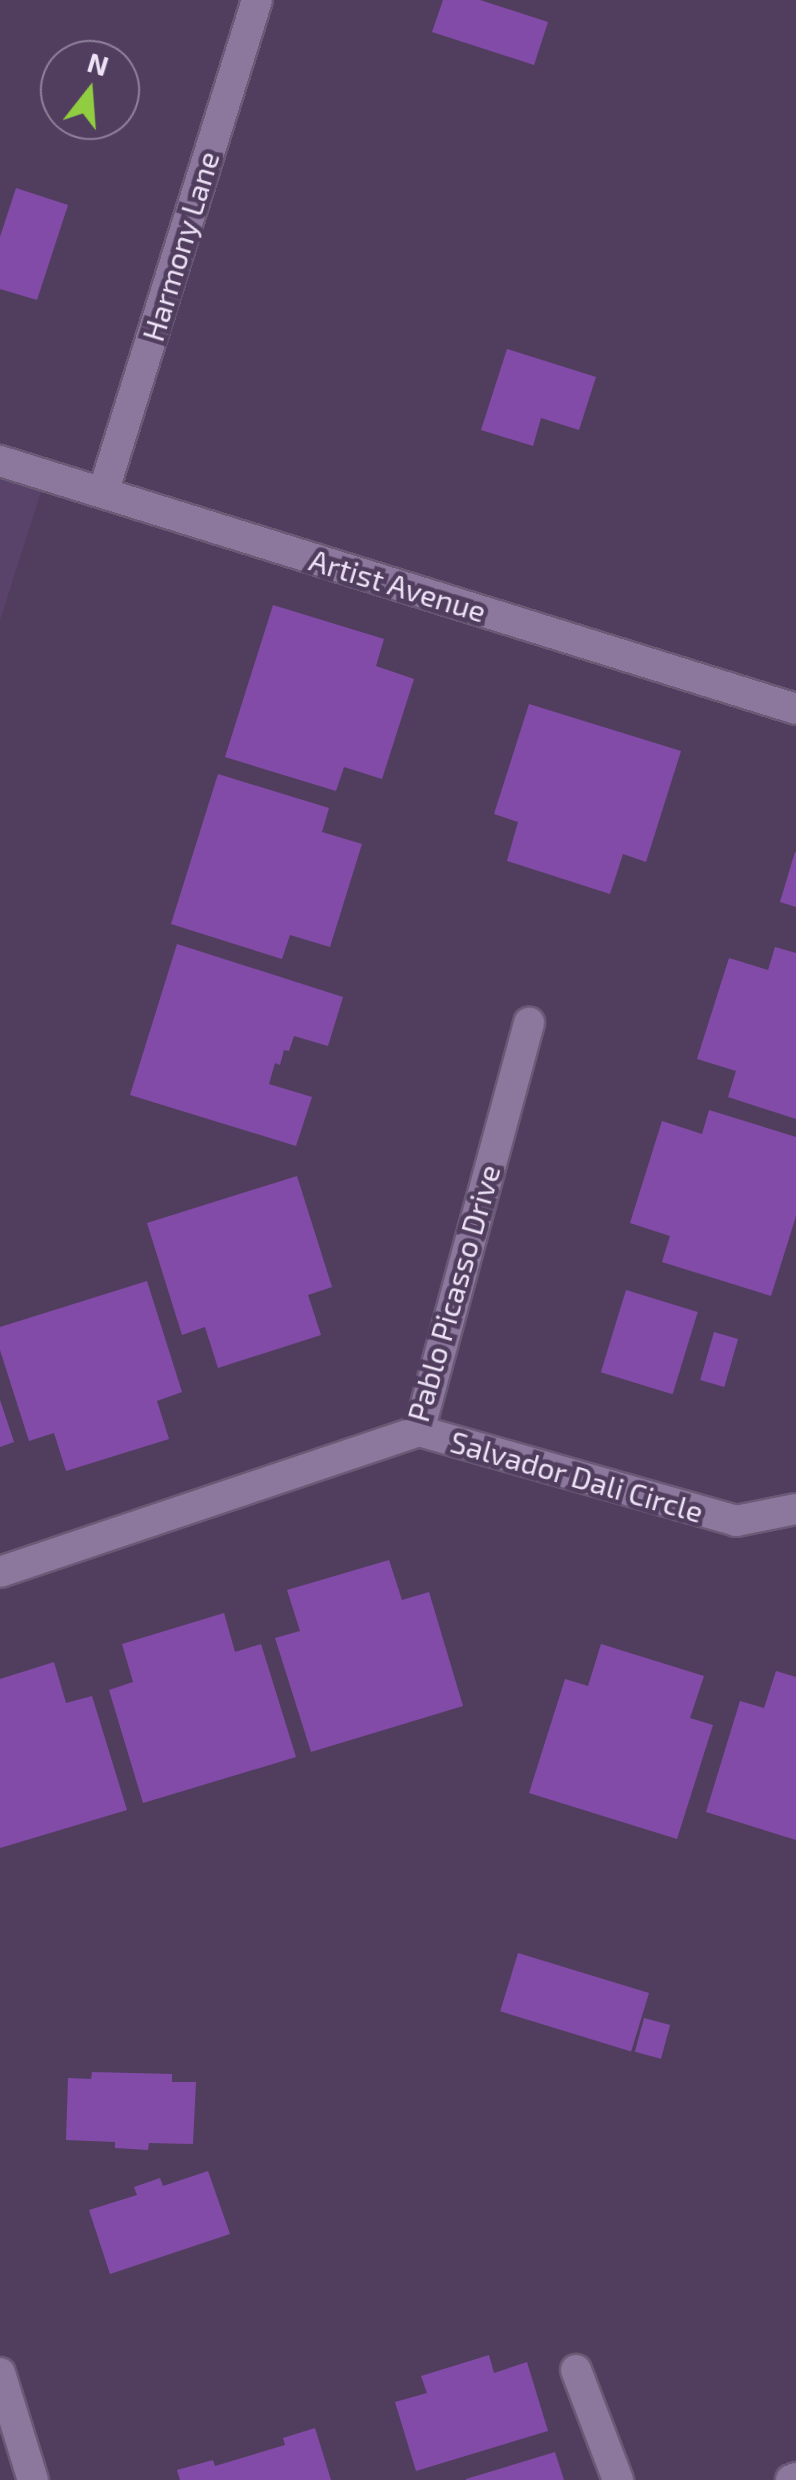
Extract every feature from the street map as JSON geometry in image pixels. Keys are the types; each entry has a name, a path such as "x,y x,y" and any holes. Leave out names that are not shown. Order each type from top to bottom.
{"street":[{"name":"Harmony Lane","path":"103,493 257,0"},
{"name":"Artist Avenue","path":"0,461 796,709"},
{"name":"Pablo Picasso Drive","path":"0,1572 419,1431 529,1023"},
{"name":"Salvador Dali Circle","path":"419,1431 736,1521 796,1509"},
{"path":"576,2370 618,2480"},
{"path":"0,2373 33,2480"}],"shaded area":[{"path":"0,475 42,489 0,620"}],"building":[{"path":"443,0 480,0 548,22 534,65 432,32"},
{"path":"16,188 68,205 37,300 0,289 0,237"},
{"path":"507,349 596,377 579,430 541,418 533,446 481,430"},
{"path":"273,605 384,639 376,666 414,679 382,779 344,767 336,791 225,757"},
{"path":"529,704 681,751 646,862 623,854 610,894 507,861 518,822 494,814"},
{"path":"218,774 329,808 322,832 362,844 330,947 290,935 282,959 171,924"},
{"path":"796,853 796,907 780,902"},
{"path":"177,944 343,997 328,1046 294,1036 280,1065 275,1063 269,1084 312,1097 296,1146 130,1095"},
{"path":"775,947 796,953 796,1119 728,1097 736,1071 697,1059 729,958 768,970"},
{"path":"709,1110 796,1137 796,1216 771,1296 662,1262 670,1236 630,1223 662,1121 702,1134"},
{"path":"297,1176 332,1287 308,1295 321,1335 218,1368 205,1327 182,1335 147,1223"},
{"path":"147,1281 182,1392 157,1401 169,1439 66,1471 54,1433 29,1441 0,1350 0,1327"},
{"path":"626,1290 698,1312 673,1394 601,1372"},
{"path":"714,1332 738,1339 724,1387 700,1380"},
{"path":"0,1400 14,1442 0,1447"},
{"path":"389,1560 402,1600 429,1592 463,1706 311,1752 275,1638 300,1631 287,1590"},
{"path":"224,1613 235,1652 261,1644 296,1757 143,1803 109,1690 133,1682 122,1644"},
{"path":"601,1644 704,1676 690,1718 713,1725 677,1839 529,1793 565,1679 588,1686"},
{"path":"54,1662 66,1703 92,1696 127,1810 0,1848 0,1679"},
{"path":"776,1671 796,1677 796,1840 706,1812 740,1701 764,1708"},
{"path":"518,1953 649,1993 631,2051 500,2011"},
{"path":"644,2018 670,2025 661,2059 635,2052"},
{"path":"92,2072 172,2074 172,2082 196,2082 193,2144 149,2143 148,2150 115,2148 115,2142 66,2140 68,2078 91,2079"},
{"path":"208,2171 230,2234 110,2274 89,2210 137,2195 134,2187 160,2178 163,2186"},
{"path":"489,2355 494,2373 527,2362 548,2431 416,2471 395,2402 427,2393 421,2376"},
{"path":"315,2428 331,2480 180,2480 177,2470 213,2460 215,2466 285,2445 283,2438"},
{"path":"555,2452 564,2480 466,2480 466,2479"}]}
